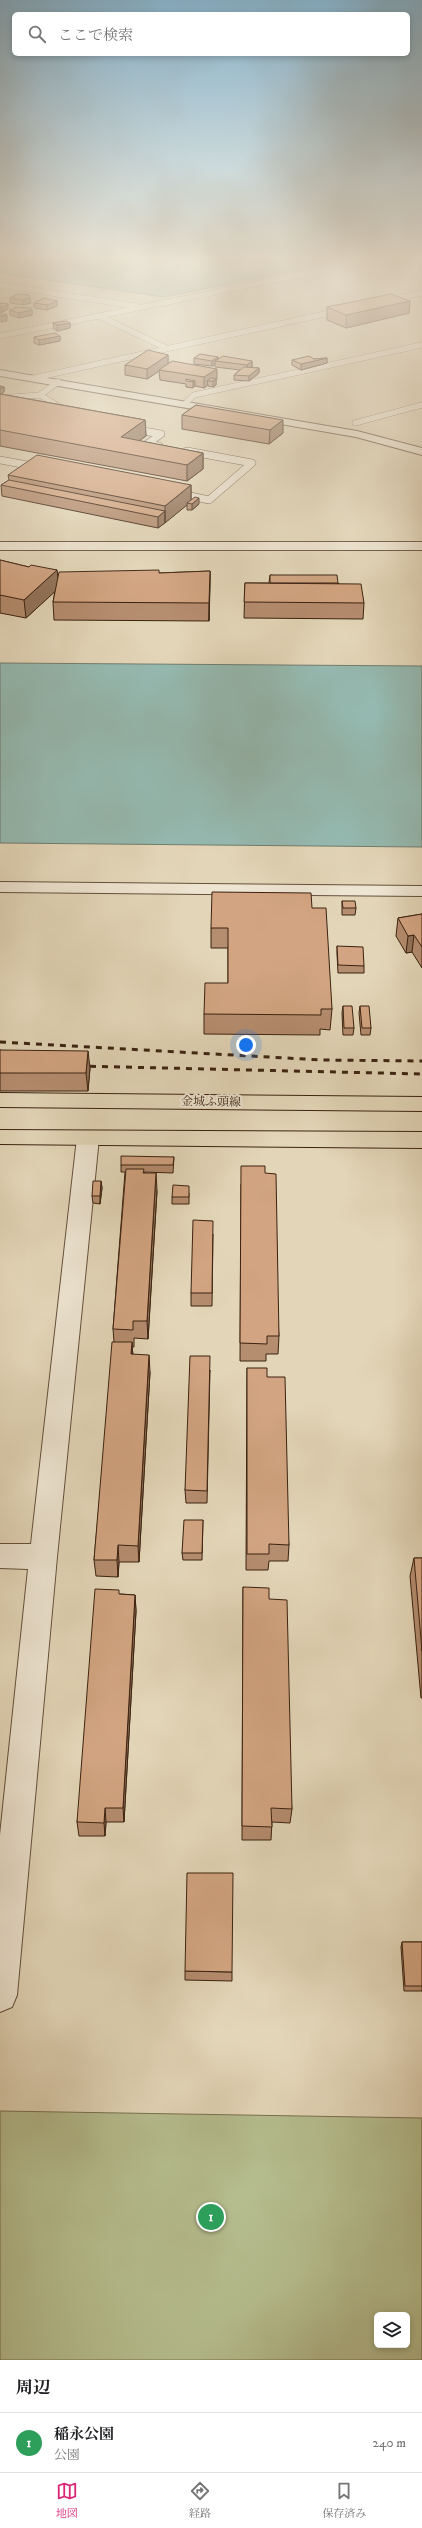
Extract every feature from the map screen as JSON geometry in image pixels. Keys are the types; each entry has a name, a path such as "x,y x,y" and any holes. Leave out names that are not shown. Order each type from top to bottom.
{"main road":[{"name":"金城ふ頭線","path":"0,1100 422,1104"},
{"path":"0,1137 422,1140"}],"street":[{"path":"13,367 57,378 185,404 357,434 422,452"},
{"path":"0,372 34,378 57,378 194,396 384,429"},
{"path":"0,546 422,546"},
{"path":"0,887 422,891"},
{"path":"0,1995 43,1557 88,1138"},
{"path":"0,1556 43,1557"}],"lane":[{"path":"40,395 57,378 96,367"},
{"path":"185,404 194,396 323,367"},
{"path":"0,398 40,395 74,417 59,416"},
{"path":"355,423 422,405"},
{"path":"120,427 161,434 147,444 169,448"},
{"path":"170,492 209,500 252,463 177,450"},
{"path":"0,460 46,469"}],"green space":[{"path":"0,2111 422,2118 422,2360 0,2360"}],"water":[{"path":"0,663 422,666 422,847 0,843"}],"building":[{"path":"137,367 150,367 147,369"},
{"path":"163,367 206,367 217,369 204,377 159,370"},
{"path":"244,367 259,368 249,376 234,375"},
{"path":"211,378 216,379 213,381 207,381"},
{"path":"186,379 195,381 186,381"},
{"path":"0,394 145,420 121,437 203,453 187,465 0,430"},
{"path":"196,405 283,420 270,430 182,415"},
{"path":"37,455 191,485 165,506 8,475"},
{"path":"9,480 165,511 158,517 1,485"},
{"path":"195,497 199,498 192,504 187,503"},
{"path":"0,560 29,567 31,565 57,570 24,600 0,595"},
{"path":"159,570 159,573 210,571 209,603 53,602 59,572"},
{"path":"270,575 337,575 338,583 270,583"},
{"path":"245,583 361,584 364,603 244,602"},
{"path":"212,892 311,893 312,908 326,908 332,1009 321,1009 321,1015 204,1014 205,983 228,983 228,928 211,928"},
{"path":"342,901 355,901 356,908 343,908"},
{"path":"422,914 422,947 414,935 408,936 398,918"},
{"path":"337,946 363,947 364,966 338,965"},
{"path":"343,1006 352,1006 354,1028 344,1028"},
{"path":"360,1006 369,1006 371,1028 362,1028"},
{"path":"0,1050 88,1051 86,1073 0,1073"},
{"path":"121,1156 174,1157 173,1165 121,1165"},
{"path":"241,1166 265,1166 265,1173 276,1174 279,1336 267,1336 267,1344 240,1343"},
{"path":"126,1169 144,1169 143,1173 156,1173 147,1321 133,1321 133,1330 113,1329"},
{"path":"93,1181 101,1181 100,1196 92,1196"},
{"path":"173,1185 189,1186 189,1197 172,1197"},
{"path":"193,1220 213,1221 212,1293 191,1293"},
{"path":"112,1342 132,1342 131,1354 149,1355 138,1546 118,1545 117,1560 94,1560"},
{"path":"190,1356 210,1356 207,1491 185,1490"},
{"path":"247,1368 267,1368 267,1377 285,1377 289,1545 269,1544 269,1554 247,1554"},
{"path":"184,1520 203,1520 202,1553 182,1553"},
{"path":"414,1558 422,1558 422,1651"},
{"path":"243,1587 269,1588 269,1599 287,1600 292,1809 271,1808 272,1827 242,1826"},
{"path":"95,1589 119,1590 119,1594 135,1595 123,1808 105,1808 104,1823 77,1822"},
{"path":"187,1873 233,1873 232,1972 185,1971"},
{"path":"402,1942 422,1942 422,1986 405,1986"}],"railway":[{"path":"0,1042 322,1060 422,1061"},
{"path":"78,1066 422,1074"}],"place":[{"name":"稲永公園","path":"211,2217"}]}
